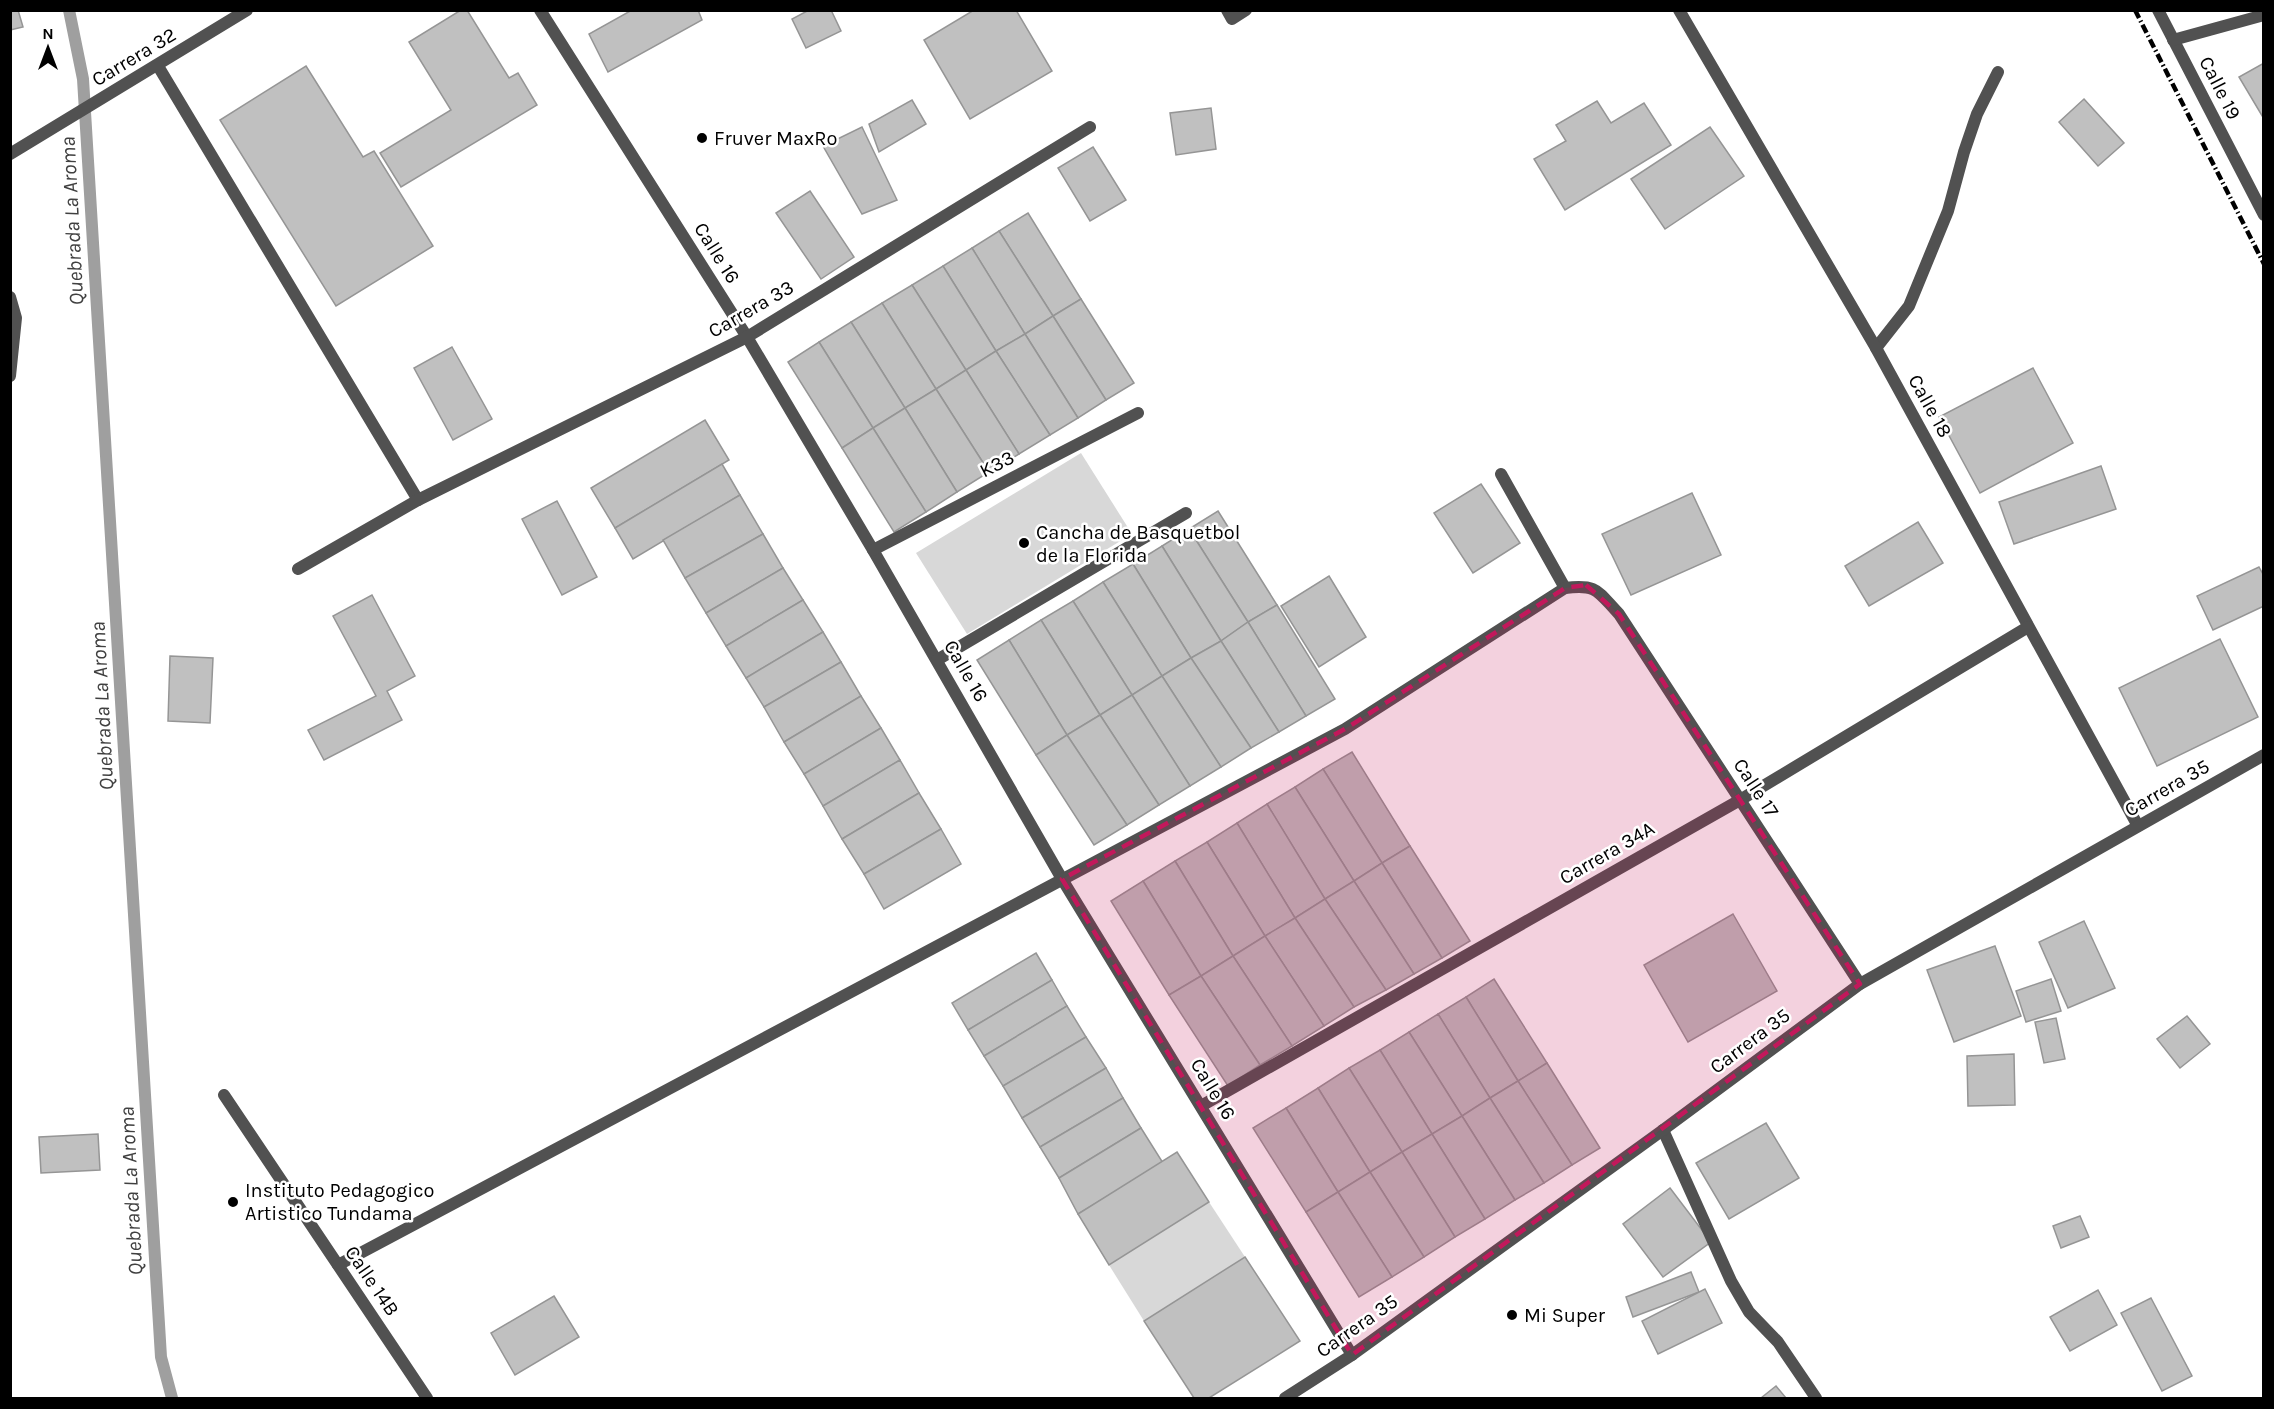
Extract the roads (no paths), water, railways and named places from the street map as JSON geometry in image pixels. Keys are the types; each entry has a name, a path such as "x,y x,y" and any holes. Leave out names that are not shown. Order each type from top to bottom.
{"street":[{"name":"Carrera 32","path":"10,154 101,101 247,10"},
{"name":"Calle 16","path":"540,10 747,337 937,660 1062,879 1352,1355"},
{"path":"1230,15 1246,10"},
{"name":"Calle 18","path":"1678,10 1876,348 2138,826"},
{"name":"Calle 19","path":"2158,10 2264,215"},
{"path":"2173,40 2264,15"},
{"path":"158,66 418,500"},
{"path":"1876,348 1909,306 1948,211 1977,114 1998,72"},
{"name":"Carrera 33","path":"298,569 418,500 747,337 1090,127"},
{"path":"10,297 15,318 10,376"},
{"name":"K33","path":"873,550 1138,413"},
{"path":"338,1265 1345,729 1564,588 1501,474"},
{"path":"937,660 1186,513"},
{"name":"Calle 17","path":"1564,588 1586,585 1598,592 1619,614 1860,984"},
{"name":"Carrera 34A","path":"1201,1106 1740,800 2028,627"},
{"name":"Carrera 35","path":"1286,1398 1352,1355 1860,984 2264,755"},
{"name":"Calle 14B","path":"224,1095 427,1398"},
{"path":"1663,1130 1731,1281 1749,1312 1778,1342 1816,1398"}],"waterway":[{"name":"Quebrada La Aroma","path":"69,10 83,79 161,1357 172,1398"}],"railway":[{"path":"2135,10 2264,264"}],"place":[{"name":"Fruver MaxRo","path":"702,138"},
{"name":"Cancha de Basquetbol de la Florida","path":"1024,543"},
{"name":"Instituto Pedagogico Artistico Tundama","path":"233,1202"},
{"name":"Mi Super","path":"1512,1315"}]}
